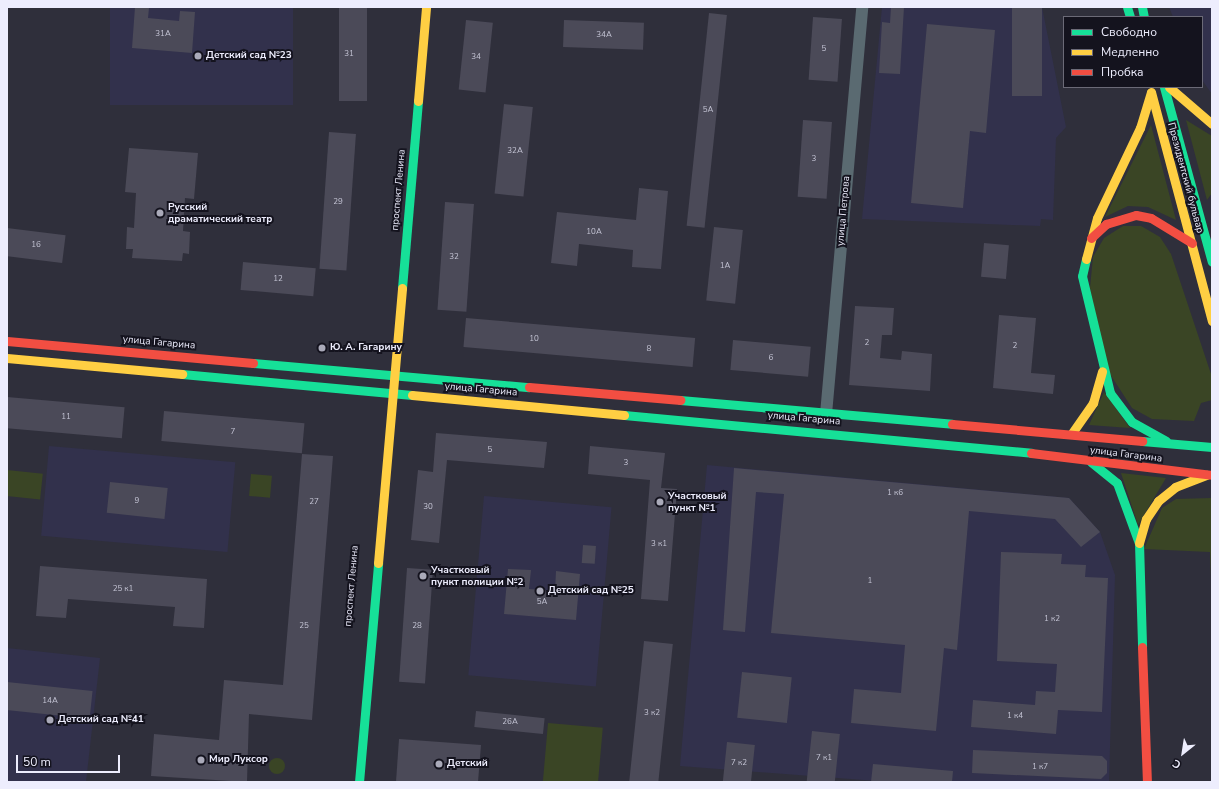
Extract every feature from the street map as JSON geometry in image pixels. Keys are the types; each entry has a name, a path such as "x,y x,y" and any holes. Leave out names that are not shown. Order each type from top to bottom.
{"main road":[{"name":"проспект Ленина","path":"392,393 426,7"},
{"name":"Президентский бульвар","path":"1164,88 1212,262"},
{"path":"1170,88 1212,124"},
{"path":"1150,90 1140,128 1090,239 1082,276 1102,371 1119,409 1132,422 1170,443"},
{"name":"Президентский бульвар","path":"1150,90 1212,321"},
{"path":"1090,239 1106,224 1136,215 1151,218 1192,243"},
{"path":"1205,236 1210,218"},
{"name":"улица Гагарина","path":"7,341 381,369 394,375 826,414 1072,433 1212,447"},
{"path":"7,358 379,392"},
{"path":"378,406 381,369"},
{"path":"1072,433 1094,404 1102,371"},
{"name":"улица Гагарина","path":"379,392 1011,450 1091,462 1210,475"},
{"path":"359,782 392,393"},
{"path":"825,432 826,414"},
{"path":"1091,462 1117,483 1139,543"},
{"path":"1147,782 1139,543 1146,519 1158,501 1175,487 1210,475"}],"street":[{"name":"улица Петрова","path":"826,414 862,7"}],"shaded area":[{"name":"Детский сад №23","path":"110,7 293,7 293,105 110,105"},
{"path":"882,7 1042,7 1066,127 1056,138 1053,220 1041,219 1040,226 862,219"},
{"path":"1169,7 1212,7 1212,94 1203,81 1203,16 1173,16"},
{"path":"49,446 235,462 227,552 41,536"},
{"path":"707,465 1069,498 1100,532 1115,575 1109,782 890,782 680,766"},
{"name":"Детский сад №25","path":"484,496 612,507 596,686 468,675"},
{"name":"Детский сад №41","path":"7,648 100,658 86,782 7,782"}],"green space":[{"path":"1186,120 1212,136 1212,193 1207,200"},
{"path":"1151,125 1176,220 1148,207 1128,206 1105,217"},
{"path":"1123,226 1141,226 1160,237 1171,254 1212,377 1212,400 1201,403 1194,421 1152,419 1132,408 1108,371 1090,288 1093,257 1104,238"},
{"path":"1104,392 1130,428 1089,425"},
{"path":"7,470 43,474 40,500 7,496"},
{"path":"1121,473 1166,478 1138,525"},
{"path":"251,474 272,476 270,498 249,496"},
{"path":"1212,498 1212,601 1210,552 1144,549 1162,508 1176,499"},
{"path":"548,723 603,728 598,782 543,782"},
{"path":"277,758 283,760 285,766 283,772 277,774 271,772 269,766 271,760"}],"building":[{"path":"135,7 149,8 148,18 179,21 180,11 195,12 192,53 132,48"},
{"path":"339,7 367,7 367,101 339,101"},
{"path":"891,7 904,7 900,74 879,73 882,22 890,23"},
{"path":"1012,8 1042,8 1042,96 1012,96"},
{"path":"709,13 727,15 705,228 687,226"},
{"path":"813,17 842,19 838,82 809,80"},
{"path":"466,20 493,23 486,92 459,90"},
{"path":"564,20 644,23 643,50 563,47"},
{"path":"927,24 995,30 986,133 970,131 963,208 911,203"},
{"path":"504,104 533,107 523,197 495,194"},
{"path":"803,120 832,122 827,199 798,197"},
{"path":"329,132 356,134 346,271 319,269"},
{"name":"Русский драматический театр","path":"129,148 198,153 194,199 185,198 183,231 190,232 189,254 183,253 182,261 132,258 133,249 126,249 127,227 134,228 136,193 125,192"},
{"path":"639,188 668,191 661,269 632,267 633,250 579,244 577,266 551,263 557,212 636,220"},
{"path":"445,202 474,204 466,312 437,310"},
{"path":"714,227 743,230 735,304 706,301"},
{"path":"7,228 66,235 62,263 7,256"},
{"path":"984,243 1009,245 1006,279 981,277"},
{"path":"243,262 316,268 313,296 241,290"},
{"path":"855,306 894,308 892,335 882,335 880,358 901,360 902,351 932,354 930,391 849,385"},
{"path":"999,315 1036,318 1031,373 1055,375 1053,394 993,388"},
{"path":"466,318 695,338 693,367 463,347"},
{"path":"733,340 811,347 808,377 730,370"},
{"path":"7,397 125,407 122,438 7,428"},
{"path":"164,411 304,423 302,453 161,441"},
{"path":"436,433 547,442 544,468 447,460 439,543 411,540 418,470 433,472"},
{"path":"590,446 665,453 661,488 677,489 668,601 641,599 650,480 588,474"},
{"path":"302,454 333,456 312,720 249,714 247,782 151,776 154,734 219,740 224,680 283,685"},
{"path":"734,468 1069,498 1100,532 1081,547 1055,519 969,511 957,650 944,648 936,731 851,723 854,689 901,693 905,645 771,633 784,494 756,492 745,632 723,630"},
{"path":"110,482 168,488 164,519 107,513"},
{"path":"583,545 596,546 595,564 582,563"},
{"path":"1001,552 1062,554 1061,564 1086,565 1085,577 1108,578 1102,712 1058,710 1056,734 971,727 973,700 1035,705 1036,691 1055,692 1057,664 997,661"},
{"path":"40,566 207,579 204,628 173,626 175,607 68,599 66,618 36,616"},
{"path":"407,568 433,570 425,684 399,682"},
{"path":"508,569 531,570 529,589 555,591 556,571 580,574 576,620 504,614"},
{"path":"644,641 673,644 658,782 629,782"},
{"path":"742,672 792,677 787,723 737,718"},
{"path":"7,682 93,691 90,719 7,710"},
{"path":"476,711 545,718 543,734 474,727"},
{"path":"812,731 840,734 835,782 807,782"},
{"name":"Детский","path":"399,739 481,745 478,782 396,782"},
{"path":"727,742 755,745 751,782 723,782"},
{"path":"973,750 1102,756 1107,761 1107,773 1101,779 972,773"},
{"path":"873,764 953,771 952,782 871,782"}],"traffic: fast":[{"path":"1127,7 1130,16"},
{"path":"1142,7 1144,16"},
{"path":"1164,88 1212,262"},
{"path":"402,288 418,101"},
{"path":"1086,259 1082,276 1110,393 1132,422 1166,441"},
{"path":"253,363 529,387"},
{"path":"182,374 412,395"},
{"path":"680,400 952,424"},
{"path":"624,415 1031,453"},
{"path":"1142,441 1212,447"},
{"path":"1091,462 1117,483 1139,543 1142,647"},
{"path":"359,782 378,563"}],"traffic: slow":[{"path":"418,101 426,7"},
{"path":"1170,88 1212,124"},
{"path":"1151,92 1212,321"},
{"path":"1086,259 1097,218 1140,128 1151,93"},
{"path":"378,563 402,288"},
{"path":"7,358 182,374"},
{"path":"1072,433 1093,403 1102,371"},
{"path":"412,395 624,415"},
{"path":"1139,543 1146,519 1158,501 1175,487 1207,475"}],"traffic: jam":[{"path":"1091,238 1106,224 1136,215 1151,218 1192,243"},
{"path":"7,341 253,363"},
{"path":"529,387 680,400"},
{"path":"952,424 1142,441"},
{"path":"1031,453 1212,475"},
{"path":"1142,647 1147,782"}],"place":[{"name":"Детский сад №23","path":"198,56"},
{"name":"Русский драматический театр","path":"160,213"},
{"name":"Ю. А. Гагарину","path":"322,348"},
{"name":"Участковый пункт №1","path":"660,502"},
{"name":"Участковый пункт полиции №2","path":"423,576"},
{"name":"Детский сад №25","path":"540,591"},
{"name":"Детский сад №41","path":"50,720"},
{"name":"Мир Луксор","path":"201,760"},
{"name":"Детский","path":"439,764"}]}
